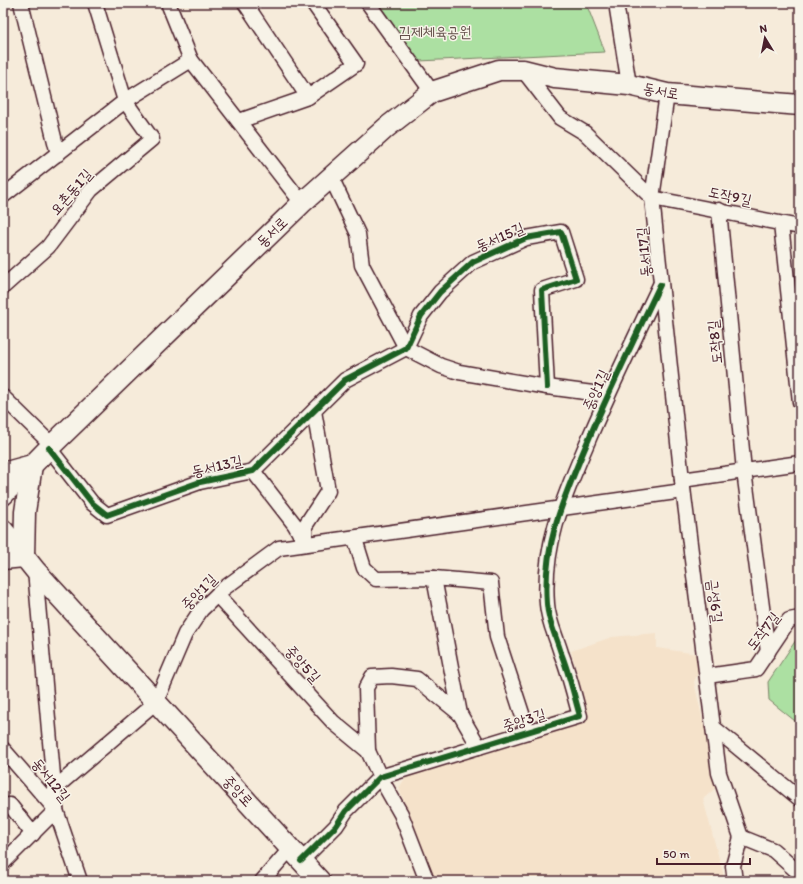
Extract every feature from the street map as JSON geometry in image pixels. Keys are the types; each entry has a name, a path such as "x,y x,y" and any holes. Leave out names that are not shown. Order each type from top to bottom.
{"main road":[{"name":"동서로","path":"3,495 50,446 302,203 387,127 432,92 499,70 523,70 555,78 629,85 668,94 800,105"},
{"path":"3,473 32,465 25,512 30,564 3,560"},
{"name":"중앙로","path":"3,530 30,564 320,881"}],"street":[{"path":"21,3 58,154"},
{"name":"요촌동1길","path":"3,287 48,247 91,190 152,140 125,101 95,3"},
{"path":"168,3 191,60 302,203"},
{"path":"244,3 308,97"},
{"path":"239,121 308,97 356,64 313,3"},
{"path":"368,3 432,92"},
{"path":"616,3 629,85"},
{"path":"3,196 125,101 191,60"},
{"path":"523,70 560,118 585,133 652,198"},
{"name":"동서17길","path":"668,94 652,198 682,485"},
{"path":"331,176 358,234 362,264 406,348 441,366 459,372 547,387 608,395"},
{"name":"도작9길","path":"652,198 800,227"},
{"name":"도작8길","path":"719,210 744,471 768,652"},
{"path":"781,224 800,402"},
{"name":"동서15길","path":"406,348 421,316 440,292 473,262 526,238 561,232 576,279 542,290 547,387"},
{"name":"중앙1길","path":"559,508 608,395 660,285"},
{"name":"동서13길","path":"50,446 92,503 107,515 200,482 253,472 345,380 406,348"},
{"path":"3,397 50,446"},
{"path":"306,543 305,526 328,490 314,411"},
{"path":"682,485 744,471 800,463"},
{"path":"253,472 295,525 306,543"},
{"name":"중앙1길","path":"156,702 184,634 202,610 217,595 255,564 279,548 306,543 355,539 559,508 682,485"},
{"name":"금성6길","path":"682,485 719,772 741,837"},
{"name":"중앙3길","path":"262,881 336,826 346,811 380,777 580,716 561,652 553,634 547,605 546,582 550,543 559,508"},
{"path":"355,539 364,568 376,579 434,578 460,714 479,747"},
{"path":"3,863 56,810 55,788 30,564"},
{"name":"중앙3길","path":"434,578 491,583 497,637 528,732"},
{"name":"중앙5길","path":"217,595 333,722 368,750"},
{"name":"도작7길","path":"707,676 756,669 789,620 800,618"},
{"name":"중앙5길","path":"427,881 401,814 380,777 368,750 366,688 372,676 392,676 417,680 460,714"},
{"path":"55,788 156,702"},
{"path":"713,727 800,799"},
{"name":"동서12길","path":"3,749 56,810 80,881"},
{"path":"3,806 10,806 33,834"},
{"path":"735,881 733,866 741,837 773,850 800,874"}],"shaded area":[{"path":"657,633 657,648 697,654 699,670 694,682 718,786 703,799 725,881 434,881 399,788 407,775 582,722 587,709 571,651 612,637"}],"green space":[{"name":"김제체육공원","path":"378,3 586,3 605,52 419,61"},
{"path":"800,634 800,725 769,700 768,682"}],"cycle path":[{"path":"49,448 92,503 107,515 200,482 253,471 345,380 406,348 421,316 440,292 473,262 526,238 561,232 576,279 542,290 547,387"},
{"path":"301,861 336,826 346,811 380,777 580,716 549,616 546,581 548,559 558,517 573,477 607,398 660,285"}]}
